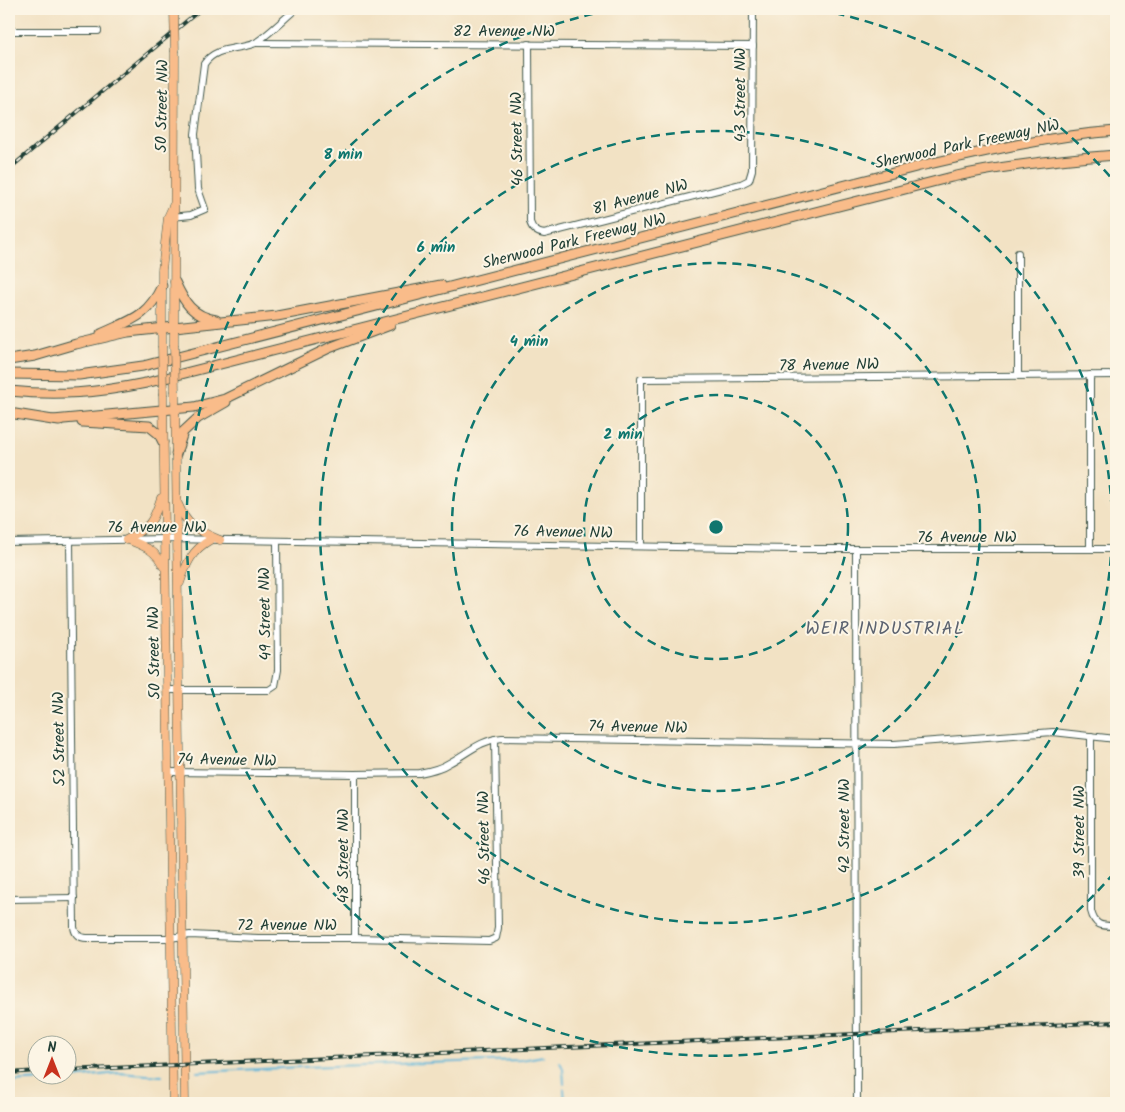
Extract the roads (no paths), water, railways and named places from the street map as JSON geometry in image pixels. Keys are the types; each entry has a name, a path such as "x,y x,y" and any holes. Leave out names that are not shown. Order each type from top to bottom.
{"highway":[{"name":"Sherwood Park Freeway NW","path":"9,374 79,376 143,366 929,164 1060,137 1116,131"},
{"name":"Sherwood Park Freeway NW","path":"9,391 57,394 109,390 193,372 952,177 1033,163 1116,155"},
{"path":"175,282 184,301 200,315 226,322"},
{"path":"9,360 35,356 128,332 226,322 304,311 437,285 456,286"},
{"path":"89,341 136,318 149,307 162,286"},
{"path":"176,454 183,432 191,424 241,392 330,348 380,330 411,315"},
{"path":"53,420 208,404 241,392"},
{"path":"9,413 53,420 143,424 152,428 163,442"}],"main road":[{"name":"50 Street NW","path":"173,1103 162,286 174,204 174,9"},
{"name":"50 Street NW","path":"171,217 175,282 174,344 185,1103"},
{"path":"127,540 144,530 152,521 164,491"},
{"path":"177,500 185,518 192,527 220,540"},
{"path":"127,540 153,551 160,558 165,570"},
{"path":"178,590 185,566 192,555 210,540"}],"street":[{"path":"171,217 191,215 205,208 198,189 196,134 204,64 214,53 255,43 296,9"},
{"name":"43 Street NW","path":"749,180 752,170 753,9"},
{"path":"9,31 98,31"},
{"name":"82 Avenue NW","path":"255,43 753,46"},
{"name":"46 Street NW","path":"529,44 530,222 537,232"},
{"name":"81 Avenue NW","path":"537,232 549,234 741,184 749,180"},
{"path":"1018,252 1018,375"},
{"path":"1090,375 1090,549"},
{"name":"78 Avenue NW","path":"641,546 641,379 1116,375"},
{"name":"76 Avenue NW","path":"9,542 165,539 856,549 1116,549"},
{"name":"52 Street NW","path":"70,541 74,930 77,935"},
{"name":"49 Street NW","path":"179,689 269,690 275,686 278,670 276,541"},
{"name":"42 Street NW","path":"856,549 857,1103"},
{"path":"167,690 179,689"},
{"name":"74 Avenue NW","path":"168,772 355,774 429,772 449,764 481,743 495,739 856,744 918,743 1042,732 1065,732 1116,739"},
{"name":"39 Street NW","path":"1091,736 1091,911 1094,920 1099,925 1116,926"},
{"name":"46 Street NW","path":"495,739 498,928 496,938"},
{"name":"48 Street NW","path":"355,774 355,938"},
{"path":"9,899 74,898"},
{"name":"72 Avenue NW","path":"77,935 87,938 170,938 183,936 489,941 496,938"}],"waterway":[{"path":"197,1072 521,1060 543,1056"},
{"path":"560,1062 563,1069 564,1084"},
{"path":"9,1082 64,1079 118,1073 162,1076"},
{"path":"564,1089 565,1103"}],"railway":[{"path":"9,169 201,9"},
{"path":"78,1070 1116,1022"},
{"path":"9,1073 28,1072"}],"district":[{"name":"WEIR INDUSTRIAL","path":"885,628"}]}
